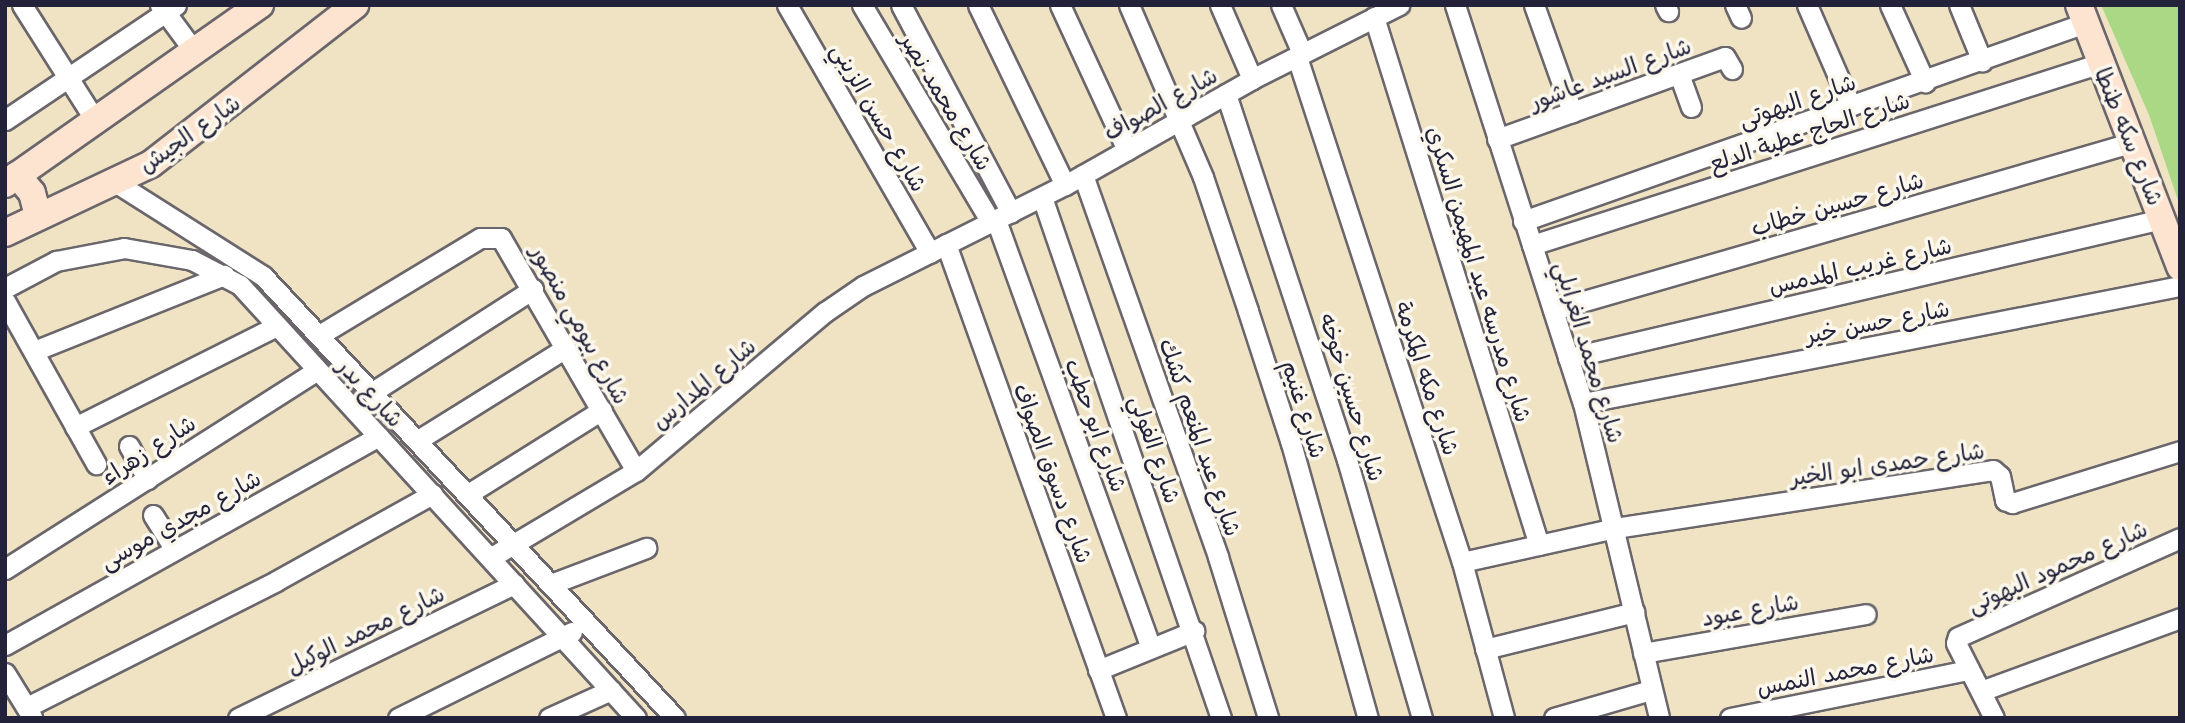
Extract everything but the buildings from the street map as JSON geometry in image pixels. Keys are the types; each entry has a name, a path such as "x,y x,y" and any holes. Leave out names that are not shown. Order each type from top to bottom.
{"main road":[{"name":"شارع الجيش","path":"5,233 115,182 187,139 355,5"},
{"path":"38,216 32,194 11,180 194,51 249,8"},
{"name":"شارع سكه طنطا","path":"2082,14 2134,142 2180,267"}],"street":[{"path":"22,5 67,81 95,120"},
{"name":"شارع حسن الزيني","path":"787,5 938,248"},
{"name":"شارع محمد نصر","path":"862,5 999,218"},
{"path":"901,5 999,218"},
{"path":"978,5 1065,185"},
{"path":"1060,5 1127,150"},
{"name":"شارع غنيم","path":"1129,5 1180,119 1291,443 1368,718"},
{"path":"1220,5 1252,79"},
{"name":"شارع مكه المكرمة","path":"1281,5 1462,562 1504,718"},
{"name":"شارع الصواف","path":"938,248 1065,185 1370,14 1399,5"},
{"name":"شارع محمد الغرابلي","path":"1455,5 1583,403 1659,718"},
{"path":"1535,5 1572,113"},
{"path":"1807,5 1852,106"},
{"path":"1890,5 1925,82"},
{"path":"1959,5 1982,61"},
{"path":"5,120 67,81 167,8 194,51"},
{"name":"شارع مدرسه عبد المهيمن السكري","path":"1370,14 1539,545"},
{"name":"شارع البهوتى","path":"1523,221 1982,61 2082,14"},
{"name":"شارع السيد عاشور","path":"1497,139 1726,57 1732,69"},
{"name":"شارع الحاج عطية الدلع","path":"1532,245 2101,63"},
{"path":"1679,74 1691,107"},
{"name":"شارع حسين خوخه","path":"1226,94 1347,460 1422,718"},
{"name":"شارع حسين خطاب","path":"1553,310 2134,142"},
{"name":"شارع عبد المنعم كشك","path":"1083,175 1218,557 1268,718"},
{"name":"شارع بدر","path":"115,182 263,276 321,334 675,718"},
{"name":"شارع الفولي","path":"1042,197 1194,631 1221,718"},
{"name":"شارع ابو حطب","path":"999,218 1151,648"},
{"name":"شارع غريب المدمس","path":"1568,358 2162,219"},
{"name":"شارع بيومي منصور","path":"321,334 487,235 507,243 636,471"},
{"name":"شارع بدر","path":"5,288 56,261 124,248 192,260 240,285 636,718"},
{"name":"شارع المدارس","path":"490,558 636,471 844,298 938,248"},
{"name":"شارع دسوق الصواف","path":"938,248 1116,718"},
{"path":"34,351 224,275"},
{"name":"شارع حسن خير","path":"1583,403 2180,286"},
{"path":"374,391 533,289"},
{"path":"5,301 96,464"},
{"path":"75,426 277,326"},
{"path":"418,440 566,348"},
{"name":"شارع زهراء","path":"5,569 317,370"},
{"path":"468,494 602,410"},
{"name":"شارع مجدي موسى","path":"5,645 379,436"},
{"path":"129,446 147,479"},
{"name":"شارع حمدى ابو الخير","path":"1615,528 1993,470 2000,476 2005,500 2012,503 2180,451"},
{"path":"5,673 29,713 432,494"},
{"path":"153,515 175,550"},
{"path":"1462,562 1615,528"},
{"name":"شارع محمود البهوتى","path":"1969,670 1956,640 2180,538"},
{"path":"551,584 646,548"},
{"name":"شارع محمد الوكيل","path":"239,718 514,584"},
{"path":"1485,649 1634,612"},
{"name":"شارع عبود","path":"1643,653 1866,614"},
{"path":"1981,691 2180,618"},
{"path":"398,718 564,639 585,621"},
{"path":"1098,670 1194,631"},
{"path":"1969,670 1994,718"},
{"name":"شارع محمد النمس","path":"1730,718 1969,670"},
{"path":"549,718 611,690"},
{"path":"1554,718 1651,690"}],"green space":[{"path":"2180,5 2180,206 2149,115 2102,7"}]}
